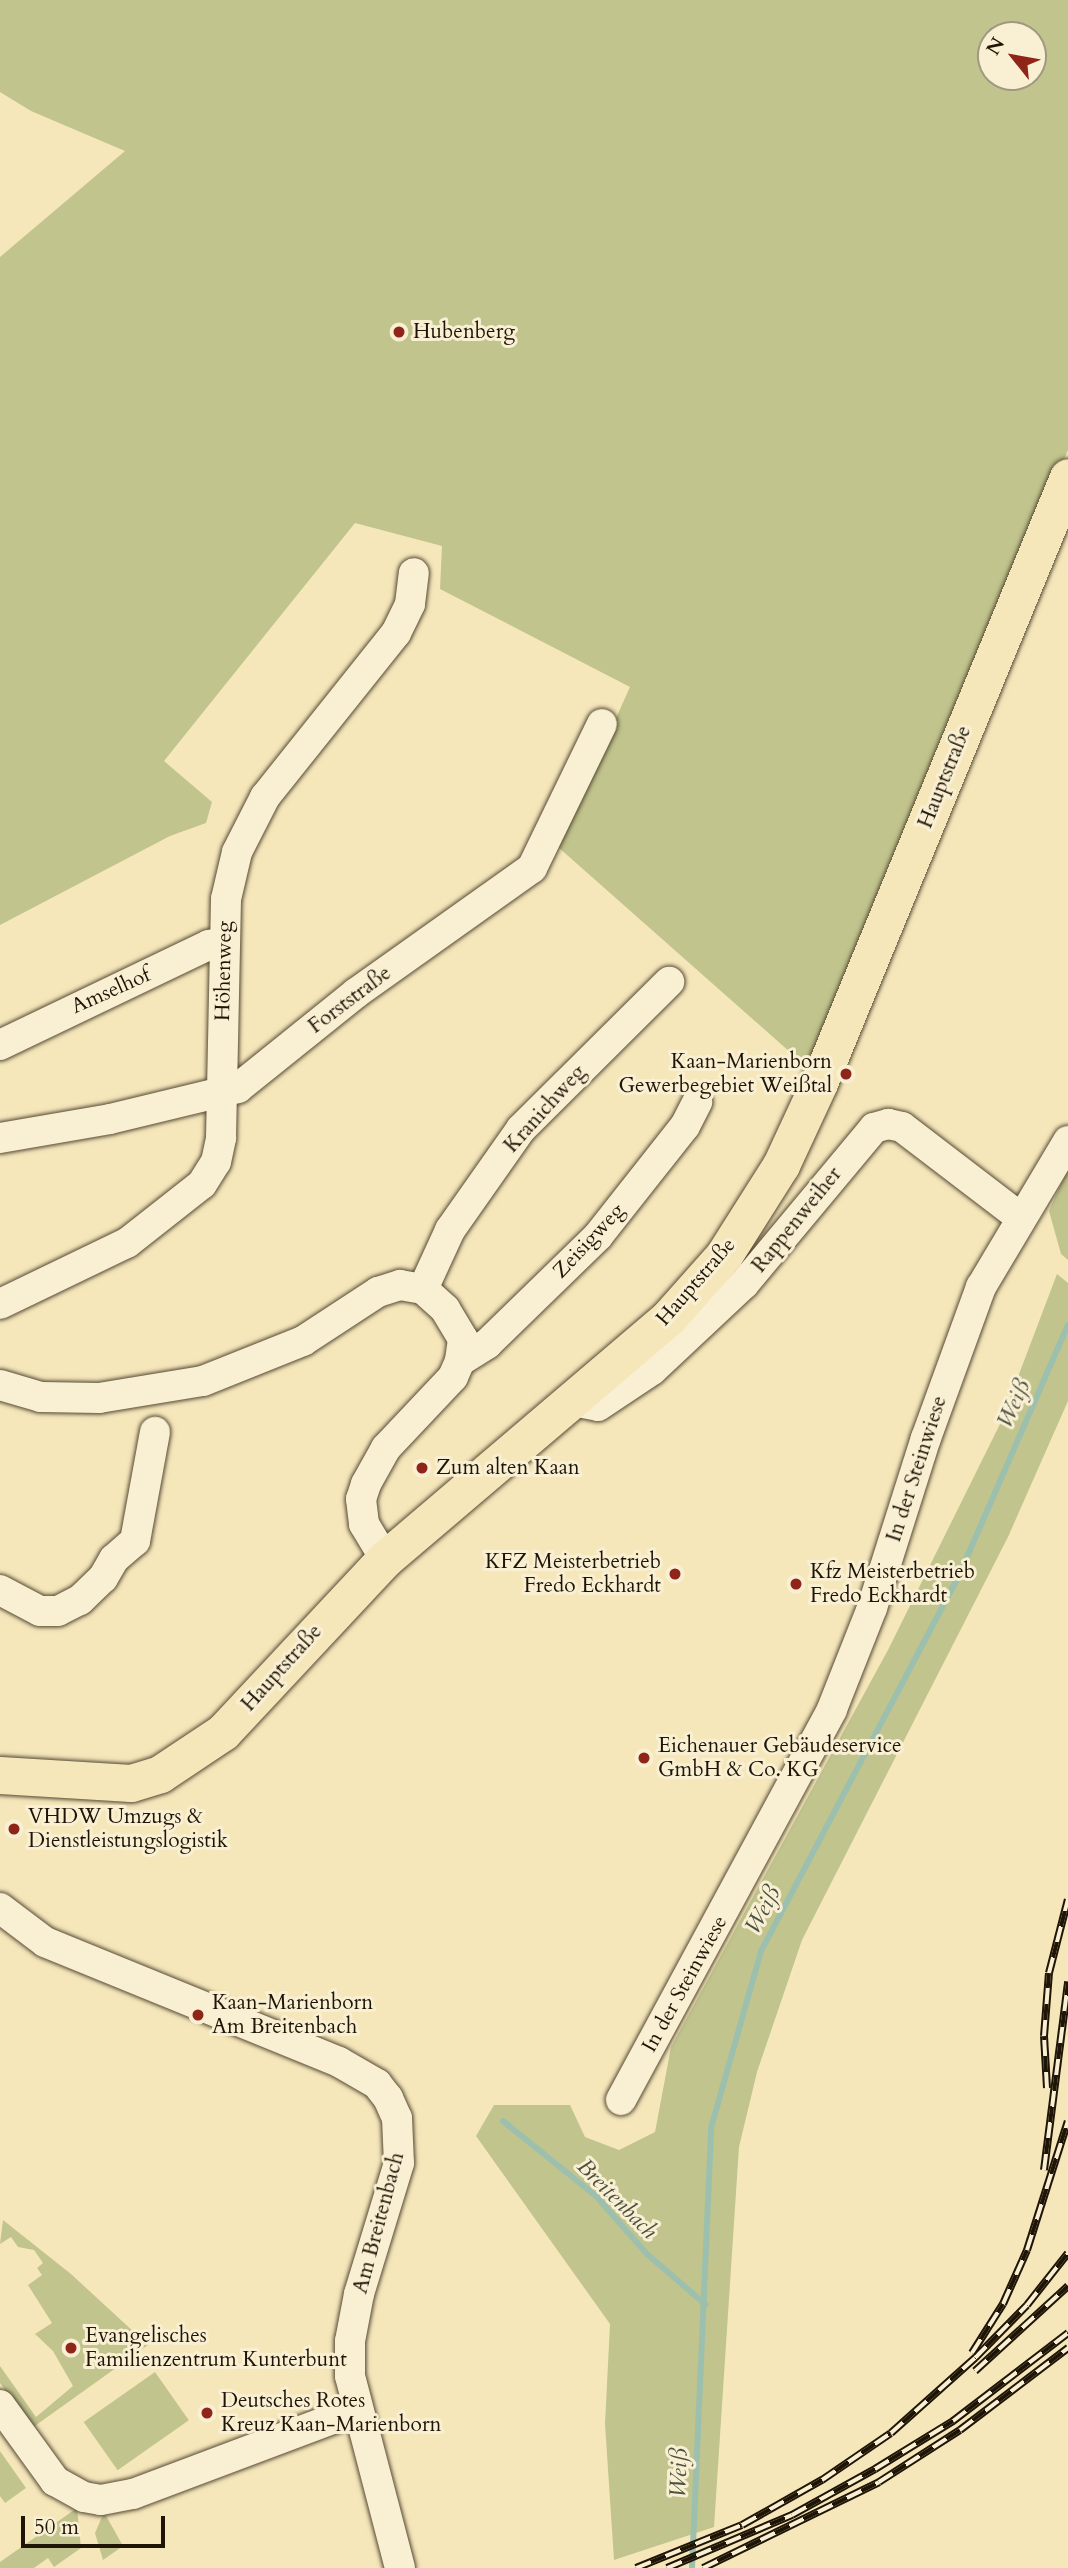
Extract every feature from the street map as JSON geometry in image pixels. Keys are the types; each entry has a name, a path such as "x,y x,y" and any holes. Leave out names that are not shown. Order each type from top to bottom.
{"main road":[{"name":"Hauptstraße","path":"0,1776 131,1783 160,1774 223,1732 385,1559 669,1317 724,1255 781,1165 832,1053 1068,477"}],"street":[{"name":"Höhenweg","path":"0,1304 127,1243 202,1184 219,1150 228,881 251,816 396,633 410,604 414,573"},
{"name":"Forststraße","path":"0,1138 221,1094 238,1088 356,993 532,868 603,724"},
{"name":"Amselhof","path":"0,1045 209,945 225,943"},
{"name":"Kranichweg","path":"423,1289 450,1230 522,1129 669,982"},
{"name":"Zeisigweg","path":"460,1361 487,1344 598,1236 685,1126 697,1102"},
{"name":"Rappenweiher","path":"573,1401 598,1406 652,1370 744,1284 874,1128 888,1124 902,1127 1021,1218"},
{"name":"In der Steinwiese","path":"621,2100 832,1709 872,1608 926,1438 981,1287 1068,1141"},
{"path":"0,1385 41,1397 99,1398 203,1381 303,1341 378,1292 400,1284 423,1289 445,1309 463,1339 460,1361 447,1383 386,1448 360,1499 364,1524 385,1559"},
{"path":"0,1590 40,1611 58,1611 80,1600 103,1577 114,1559 135,1541 155,1432"},
{"name":"Am Breitenbach","path":"0,1909 45,1942 339,2062 377,2084 388,2098 397,2118 399,2163 350,2341 350,2376 356,2410 400,2568"},
{"path":"0,2405 55,2481 84,2497 100,2500 134,2494 356,2410"}],"green space":[{"path":"0,0 1068,0 1068,450 808,1068 558,847 630,687 440,589 442,546 355,523 164,761 212,802 206,823 170,836 0,925 0,257 125,151 31,111 0,92"},
{"path":"1068,1168 1068,1260 1061,1254 1049,1211"},
{"path":"1057,1274 1068,1283 1068,1401 1008,1537 802,1940 757,2072 739,2147 714,2527 614,2560 605,2424 610,2324 476,2136 494,2105 570,2105 585,2137 619,2150 655,2132 671,2047 888,1650 1000,1424"},
{"name":"Evangelisches Familienzentrum Kunterbunt","path":"3,2220 71,2274 148,2345 32,2428 0,2383 0,2366 36,2417 73,2386 53,2351 35,2334 52,2323 28,2285 42,2275 37,2268 43,2263 34,2250 18,2247 11,2237 0,2244"},
{"path":"155,2372 189,2420 118,2470 84,2422"},
{"path":"0,2451 26,2488 5,2503 0,2496"},
{"path":"77,2508 81,2548 54,2567 48,2558 34,2568 0,2568 0,2562"},
{"path":"104,2512 123,2546 103,2560 95,2533"}],"waterway":[{"name":"Weiß","path":"692,2568 711,2128 761,1951 957,1580 1068,1325"},
{"name":"Breitenbach","path":"503,2121 596,2196 647,2254 705,2304"}],"railway":[{"path":"1047,2088 1044,2036 1049,1973 1068,1899"},
{"path":"1044,2170 1068,1982"},
{"path":"972,2353 1003,2304 1027,2250 1068,2121"},
{"path":"636,2568 742,2525 822,2480 891,2433 975,2358 1027,2305 1068,2253"},
{"path":"975,2371 1068,2286"},
{"path":"667,2568 792,2515 875,2469 953,2421 1068,2333"},
{"path":"703,2568 879,2482 960,2430 1068,2348"}],"place":[{"name":"Hubenberg","path":"399,332"},
{"name":"Kaan-Marienborn Gewerbegebiet Weißtal","path":"846,1074"},
{"name":"Zum alten Kaan","path":"422,1468"},
{"name":"KFZ Meisterbetrieb Fredo Eckhardt","path":"675,1574"},
{"name":"Kfz Meisterbetrieb Fredo Eckhardt","path":"796,1584"},
{"name":"Eichenauer Gebäudeservice GmbH & Co. KG","path":"644,1758"},
{"name":"VHDW Umzugs & Dienstleistungslogistik","path":"14,1829"},
{"name":"Kaan-Marienborn Am Breitenbach","path":"198,2015"},
{"name":"Evangelisches Familienzentrum Kunterbunt","path":"71,2348"},
{"name":"Deutsches Rotes Kreuz Kaan-Marienborn","path":"207,2413"}]}
